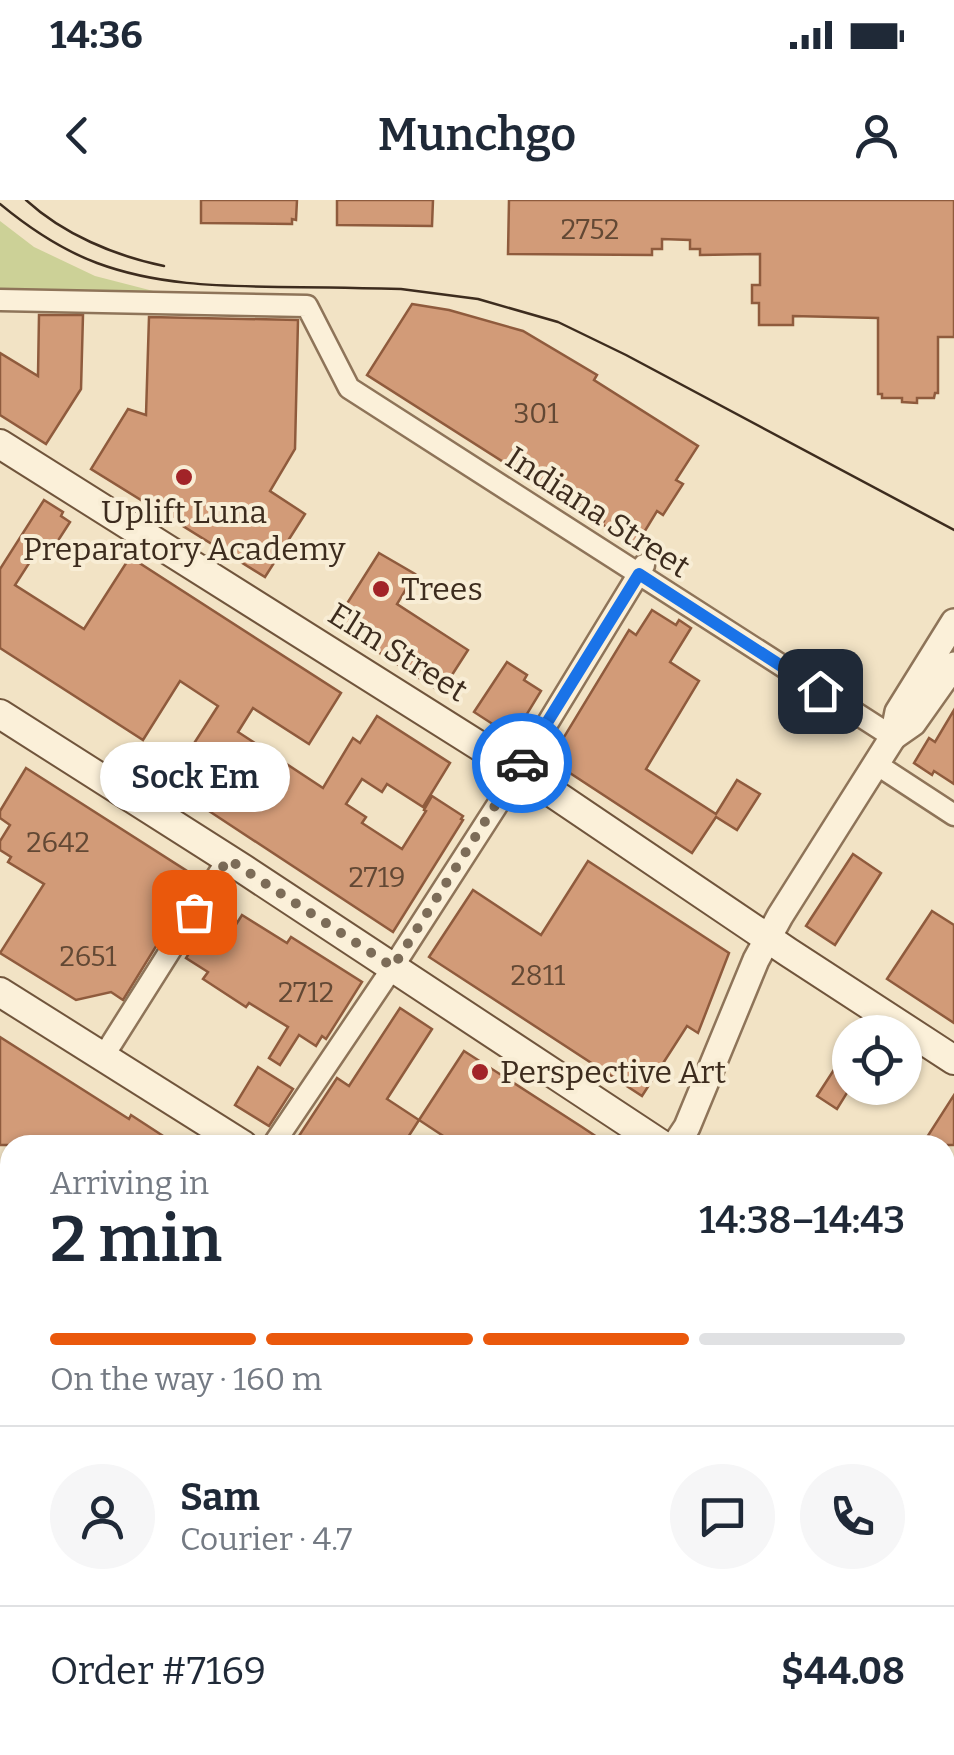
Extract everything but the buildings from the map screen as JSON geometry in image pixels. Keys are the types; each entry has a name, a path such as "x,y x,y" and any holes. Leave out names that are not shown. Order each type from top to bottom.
{"main road":[{"name":"Elm Street","path":"0,444 518,770 954,1060"},
{"path":"0,714 647,1135"},
{"path":"0,992 226,1135"}],"street":[{"name":"Indiana Street","path":"0,300 307,306 349,388 642,568 893,737"},
{"path":"280,1135 393,967 642,568"},
{"path":"682,1135 756,960 893,737 898,712 953,626"},
{"path":"893,737 913,723 954,665"},
{"path":"876,764 954,816"},
{"path":"102,1057 228,859"}],"green space":[{"path":"0,221 34,247 95,276 161,293 0,294"}],"tram line":[{"path":"26,200 90,242 164,266"},
{"path":"0,204 71,252 142,276 232,286 401,289 478,299 558,322 954,530"}],"way so far":[{"path":"194,912 228,859 393,967 522,763"}],"place":[{"name":"Uplift Luna Preparatory Academy","path":"184,477"},
{"name":"Trees","path":"381,589"},
{"name":"Sock Em","path":"194,912"},
{"name":"Perspective Art","path":"480,1072"}],"route":[{"path":"522,763 639,574 820,691"}]}
